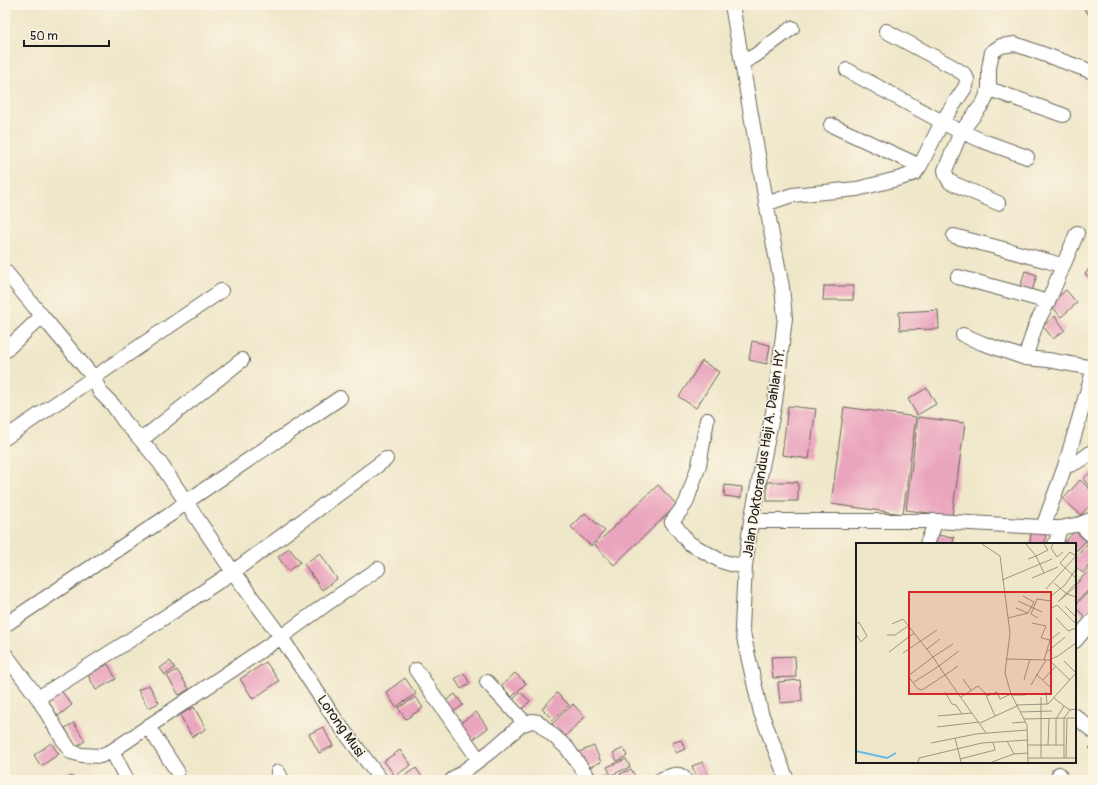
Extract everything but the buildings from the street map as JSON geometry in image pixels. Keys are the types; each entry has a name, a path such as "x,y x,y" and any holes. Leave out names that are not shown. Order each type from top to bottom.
{"street":[{"name":"Jalan Doktorandus Haji A. Dahlan HY.","path":"732,5 766,204 782,287 785,318 776,402 750,521 745,566 742,628 762,714 787,780"},
{"path":"742,63 756,55 792,28"},
{"path":"886,31 964,74 967,79 966,86 952,127 945,170 946,175 950,182 998,203"},
{"path":"766,204 792,195 857,189 915,173 952,127 984,102 989,89 989,68 992,52 1001,46 1015,44 1093,72"},
{"path":"847,70 952,127 983,141 1027,157"},
{"path":"989,89 1063,115"},
{"path":"831,125 920,166"},
{"path":"1025,358 1036,324 1048,302 1077,233"},
{"path":"954,236 1063,266"},
{"name":"Lorong Musi","path":"5,271 94,378 100,392 113,405 124,421 142,440 160,463 233,572 281,637 334,718 381,780"},
{"path":"958,277 1048,302"},
{"path":"5,438 220,290"},
{"path":"5,351 42,316"},
{"path":"963,335 1025,358 1056,361 1093,368"},
{"path":"142,440 242,360"},
{"path":"1043,527 1065,466 1093,372"},
{"path":"5,625 340,398"},
{"path":"707,420 699,465 686,503 672,522 689,543 720,561 745,566"},
{"path":"1065,466 1078,462 1093,451"},
{"path":"38,698 128,642 233,572 386,459"},
{"path":"750,521 936,521 1060,528 1080,524 1093,519"},
{"path":"927,543 936,521"},
{"path":"1080,524 1093,537"},
{"path":"1055,543 1060,528"},
{"path":"5,654 38,698 71,752 82,755 100,756 112,751 378,570"},
{"path":"1076,640 1093,620"},
{"path":"416,670 479,760"},
{"path":"487,682 525,723"},
{"path":"1076,717 1093,731"},
{"path":"452,780 525,723 532,721 538,722 567,748 590,780"},
{"path":"148,726 177,771"},
{"path":"112,751 128,780"},
{"path":"660,780 675,774 679,774 685,780"}]}
